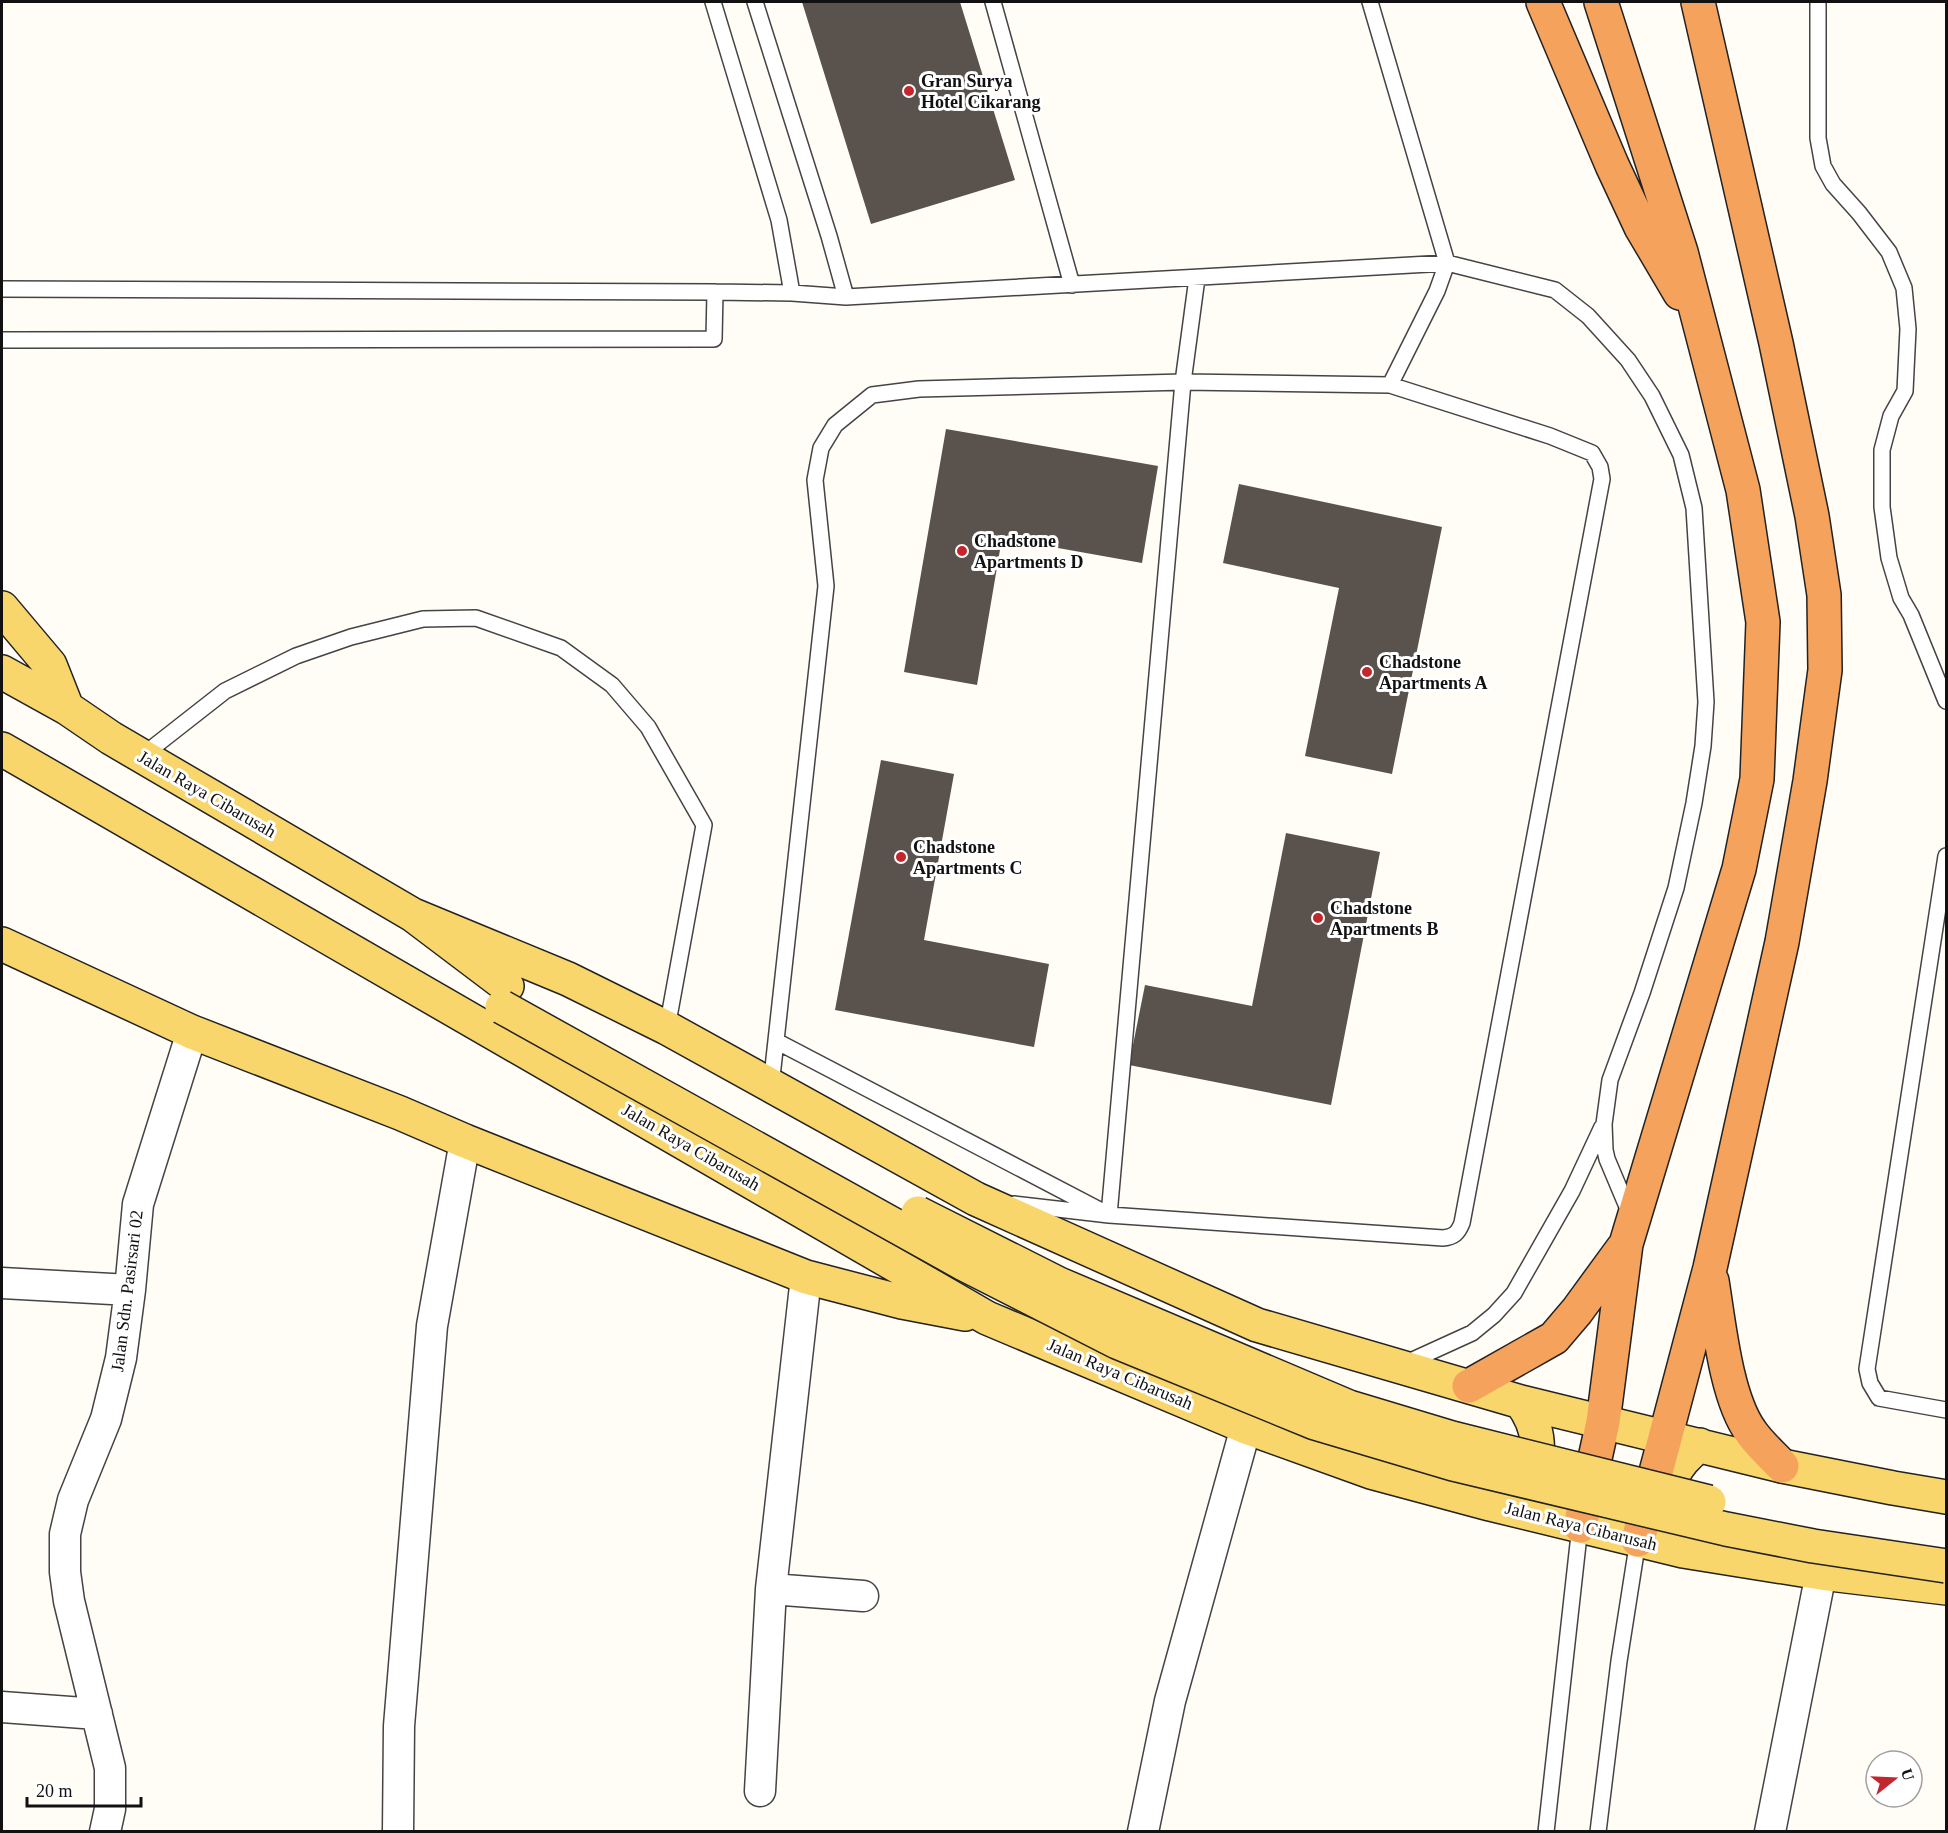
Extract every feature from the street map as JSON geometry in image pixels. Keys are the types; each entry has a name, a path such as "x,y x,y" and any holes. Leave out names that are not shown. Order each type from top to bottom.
{"highway":[{"path":"1543,2 1612,165 1641,227 1700,329"},
{"path":"1580,1526 1603,1422 1630,1233 1739,869 1757,779 1763,622 1743,490 1681,252 1601,2"},
{"path":"1638,1540 1710,1268 1782,942 1810,781 1825,670 1824,595 1812,516 1776,343 1698,2"},
{"path":"1469,1386 1554,1338 1577,1311 1630,1233"},
{"path":"1710,1268 1722,1342 1738,1406 1750,1432 1782,1466"}],"main road":[{"path":"2,608 50,665 66,708"},
{"name":"Jalan Raya Cibarusah","path":"2,672 413,915 568,979 667,1028 976,1199 1257,1325 1521,1402 1782,1466 1947,1497"},
{"name":"Jalan Raya Cibarusah","path":"2,749 987,1317 1246,1428 1371,1472 1490,1504 1683,1551 1821,1573 1947,1588"},
{"name":"Jalan Raya Cibarusah","path":"413,915 504,996 974,1269 1117,1342 1315,1423 1453,1464 1726,1529 1813,1546 1947,1566"},
{"path":"2,944 192,1032 400,1113 806,1277 942,1311 987,1317"},
{"name":"Jalan Raya Cibarusah","path":"370,962 504,996 933,1222 1059,1284 1349,1407 1452,1438 1739,1509 1912,1543 1947,1546"},
{"path":"1490,1504 1505,1499 1518,1490 1529,1477 1535,1462 1538,1446 1536,1430 1521,1402"},
{"path":"1683,1551 1674,1539 1668,1524 1666,1494 1677,1466 1700,1445"}],"street":[{"name":"Jalan Sdn. Pasirsari 02","path":"105,1832 110,1809 110,1768 69,1601 65,1572 65,1534 73,1500 106,1419 121,1358 138,1204 192,1032"},
{"path":"398,1832 399,1726 432,1326 465,1141"},
{"path":"760,1791 771,1589 806,1277"},
{"path":"2,1283 130,1290"},
{"path":"1143,1832 1170,1701 1246,1428"},
{"path":"1770,1832 1821,1573"},
{"path":"771,1589 863,1596"},
{"path":"2,1707 97,1714"}],"lane":[{"path":"713,2 779,220 792,293"},
{"path":"754,2 826,225 846,297"},
{"path":"993,2 1072,285"},
{"path":"1370,2 1447,263 1437,291 1390,385"},
{"path":"1818,2 1818,138 1823,166 1833,184 1889,252 1904,288 1908,329 1905,391 1891,416 1882,450 1882,507 1889,558 1900,598 1911,615 1947,701"},
{"path":"2,289 715,292 792,293 846,297 1447,263 1555,290 1588,316 1628,360 1652,396 1681,455 1694,508 1706,702 1703,746 1694,803 1676,888 1642,993 1610,1080 1604,1124 1607,1159 1630,1233"},
{"path":"1108,1215 1183,382 1197,278"},
{"path":"2,340 714,339 715,292"},
{"path":"771,1086 826,586 815,480 821,448 835,425 872,394 920,389 1183,382 1390,385 1550,436 1592,453 1600,466 1602,479 1459,1231 1452,1237 1443,1238 1108,1215 976,1199"},
{"path":"142,756 225,691 296,656 351,637 423,619 476,618 561,648 612,685 648,727 704,825 667,1028"},
{"path":"1947,856 1867,1369 1870,1383 1879,1398 1947,1410"},
{"path":"776,1041 1108,1215"},
{"path":"1399,1366 1473,1333 1514,1293 1572,1191 1604,1124"},
{"path":"1546,1832 1580,1526"},
{"path":"1598,1832 1619,1661 1638,1540"}],"building":[{"name":"Gran Surya Hotel Cikarang","path":"802,2 960,2 1015,180 871,224"},
{"name":"Chadstone Apartments D","path":"946,429 1158,466 1142,563 1002,538 977,685 904,672"},
{"name":"Chadstone Apartments A","path":"1239,484 1442,527 1392,774 1305,756 1339,588 1223,563"},
{"name":"Chadstone Apartments C","path":"881,760 954,774 924,940 1049,964 1034,1047 835,1010"},
{"name":"Chadstone Apartments B","path":"1286,833 1380,852 1331,1105 1129,1065 1145,985 1252,1006"}],"place":[{"name":"Gran Surya Hotel Cikarang","path":"909,91"},
{"name":"Chadstone Apartments D","path":"962,551"},
{"name":"Chadstone Apartments A","path":"1367,672"},
{"name":"Chadstone Apartments C","path":"901,857"},
{"name":"Chadstone Apartments B","path":"1318,918"}]}
